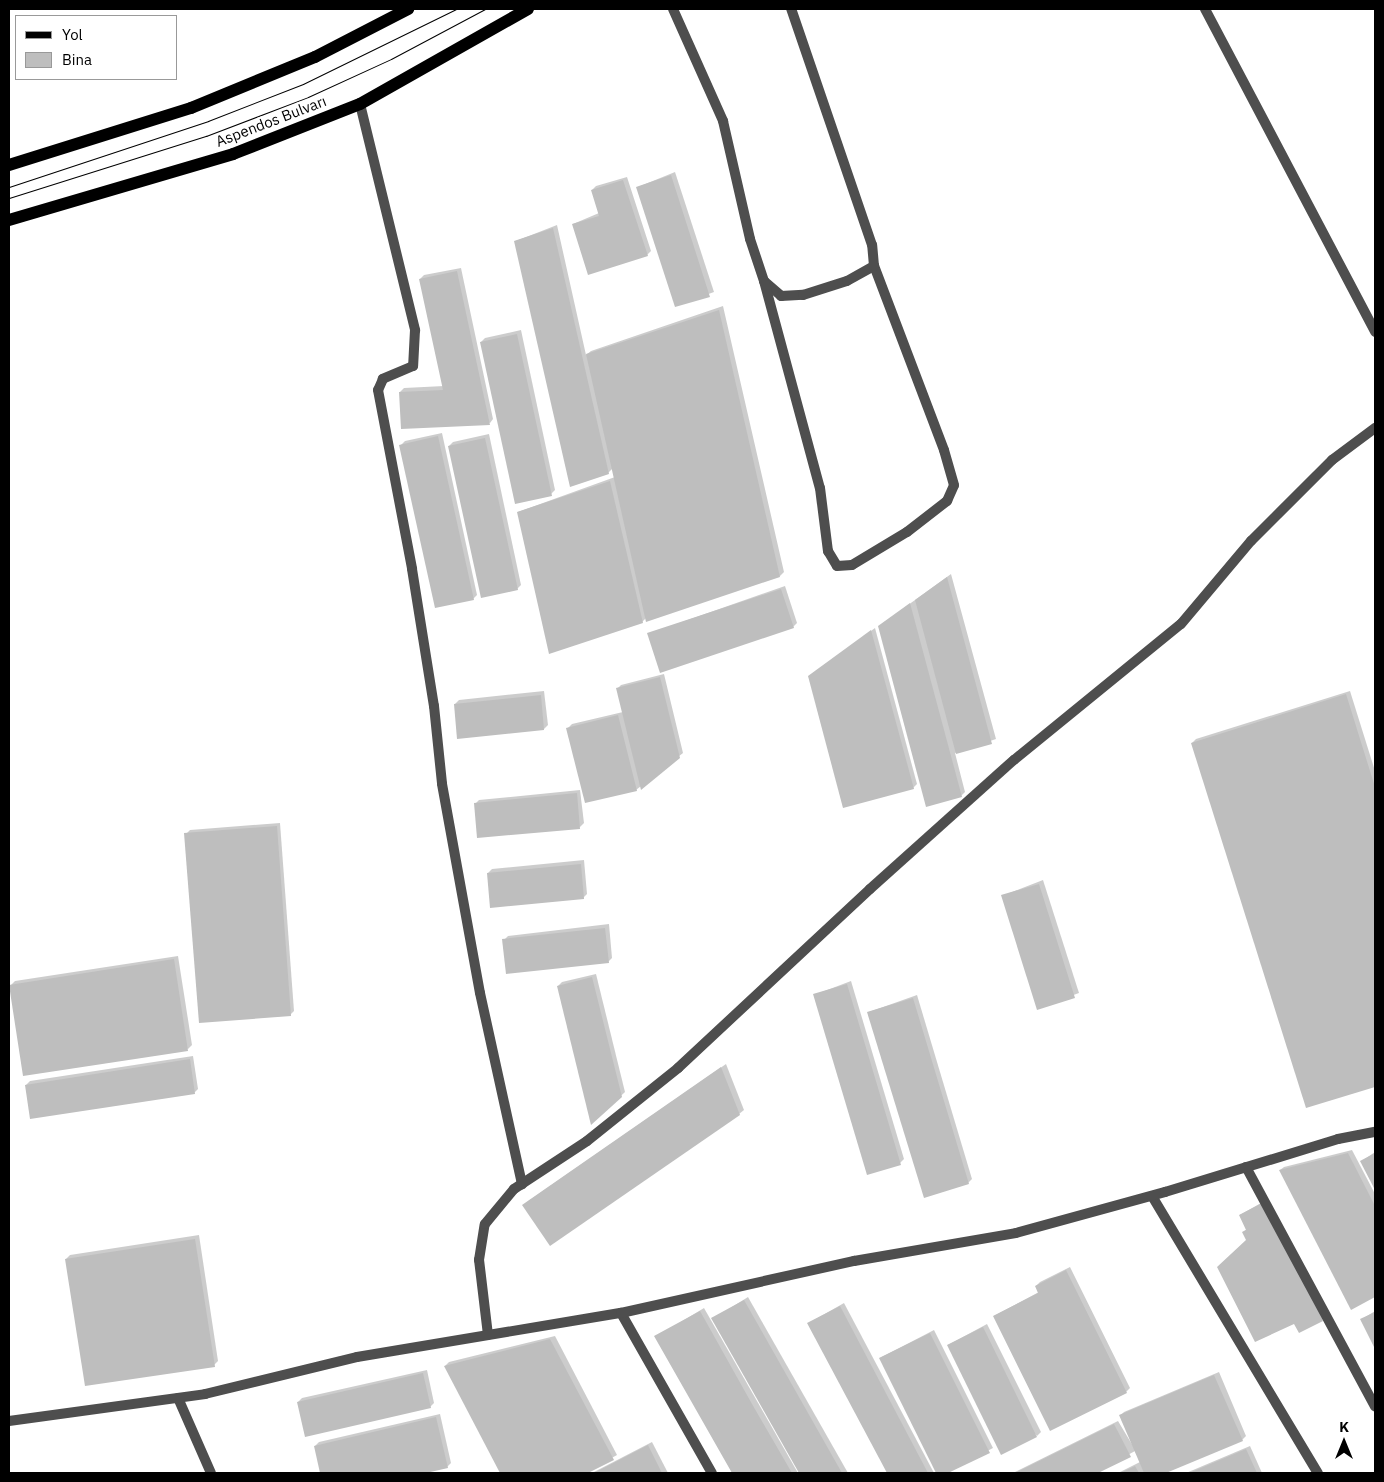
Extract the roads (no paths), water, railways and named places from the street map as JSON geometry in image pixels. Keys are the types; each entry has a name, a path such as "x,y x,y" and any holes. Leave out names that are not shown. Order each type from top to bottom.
{"main road":[{"path":"9,165 191,108 315,57 408,9"},
{"name":"Aspendos Bulvarı","path":"9,220 233,154 360,104 528,9"}],"street":[{"path":"674,9 723,121 750,239 764,281 820,488 828,551 836,566 852,565 907,532 947,501 954,485 944,450 874,266 872,245 791,9"},
{"path":"1205,9 1375,332"},
{"path":"360,104 415,330 413,366 383,379 378,390 412,569 449,822 480,993 522,1184"},
{"path":"764,281 781,296 803,295 847,281 874,266"},
{"path":"488,1336 480,1260 485,1224 522,1184 587,1141 678,1068 870,889 1007,766 1181,624 1251,541 1325,467 1375,428"},
{"path":"9,1421 178,1398 357,1357 621,1313 854,1261 1016,1233 1152,1196 1338,1139 1375,1132"},
{"path":"1246,1167 1375,1407"},
{"path":"1152,1196 1318,1473"},
{"path":"621,1313 712,1473"},
{"path":"178,1398 211,1473"}],"tram line":[{"path":"9,187 208,121 303,84 456,9"},
{"path":"9,198 206,136 308,97 391,59 485,9"}]}
